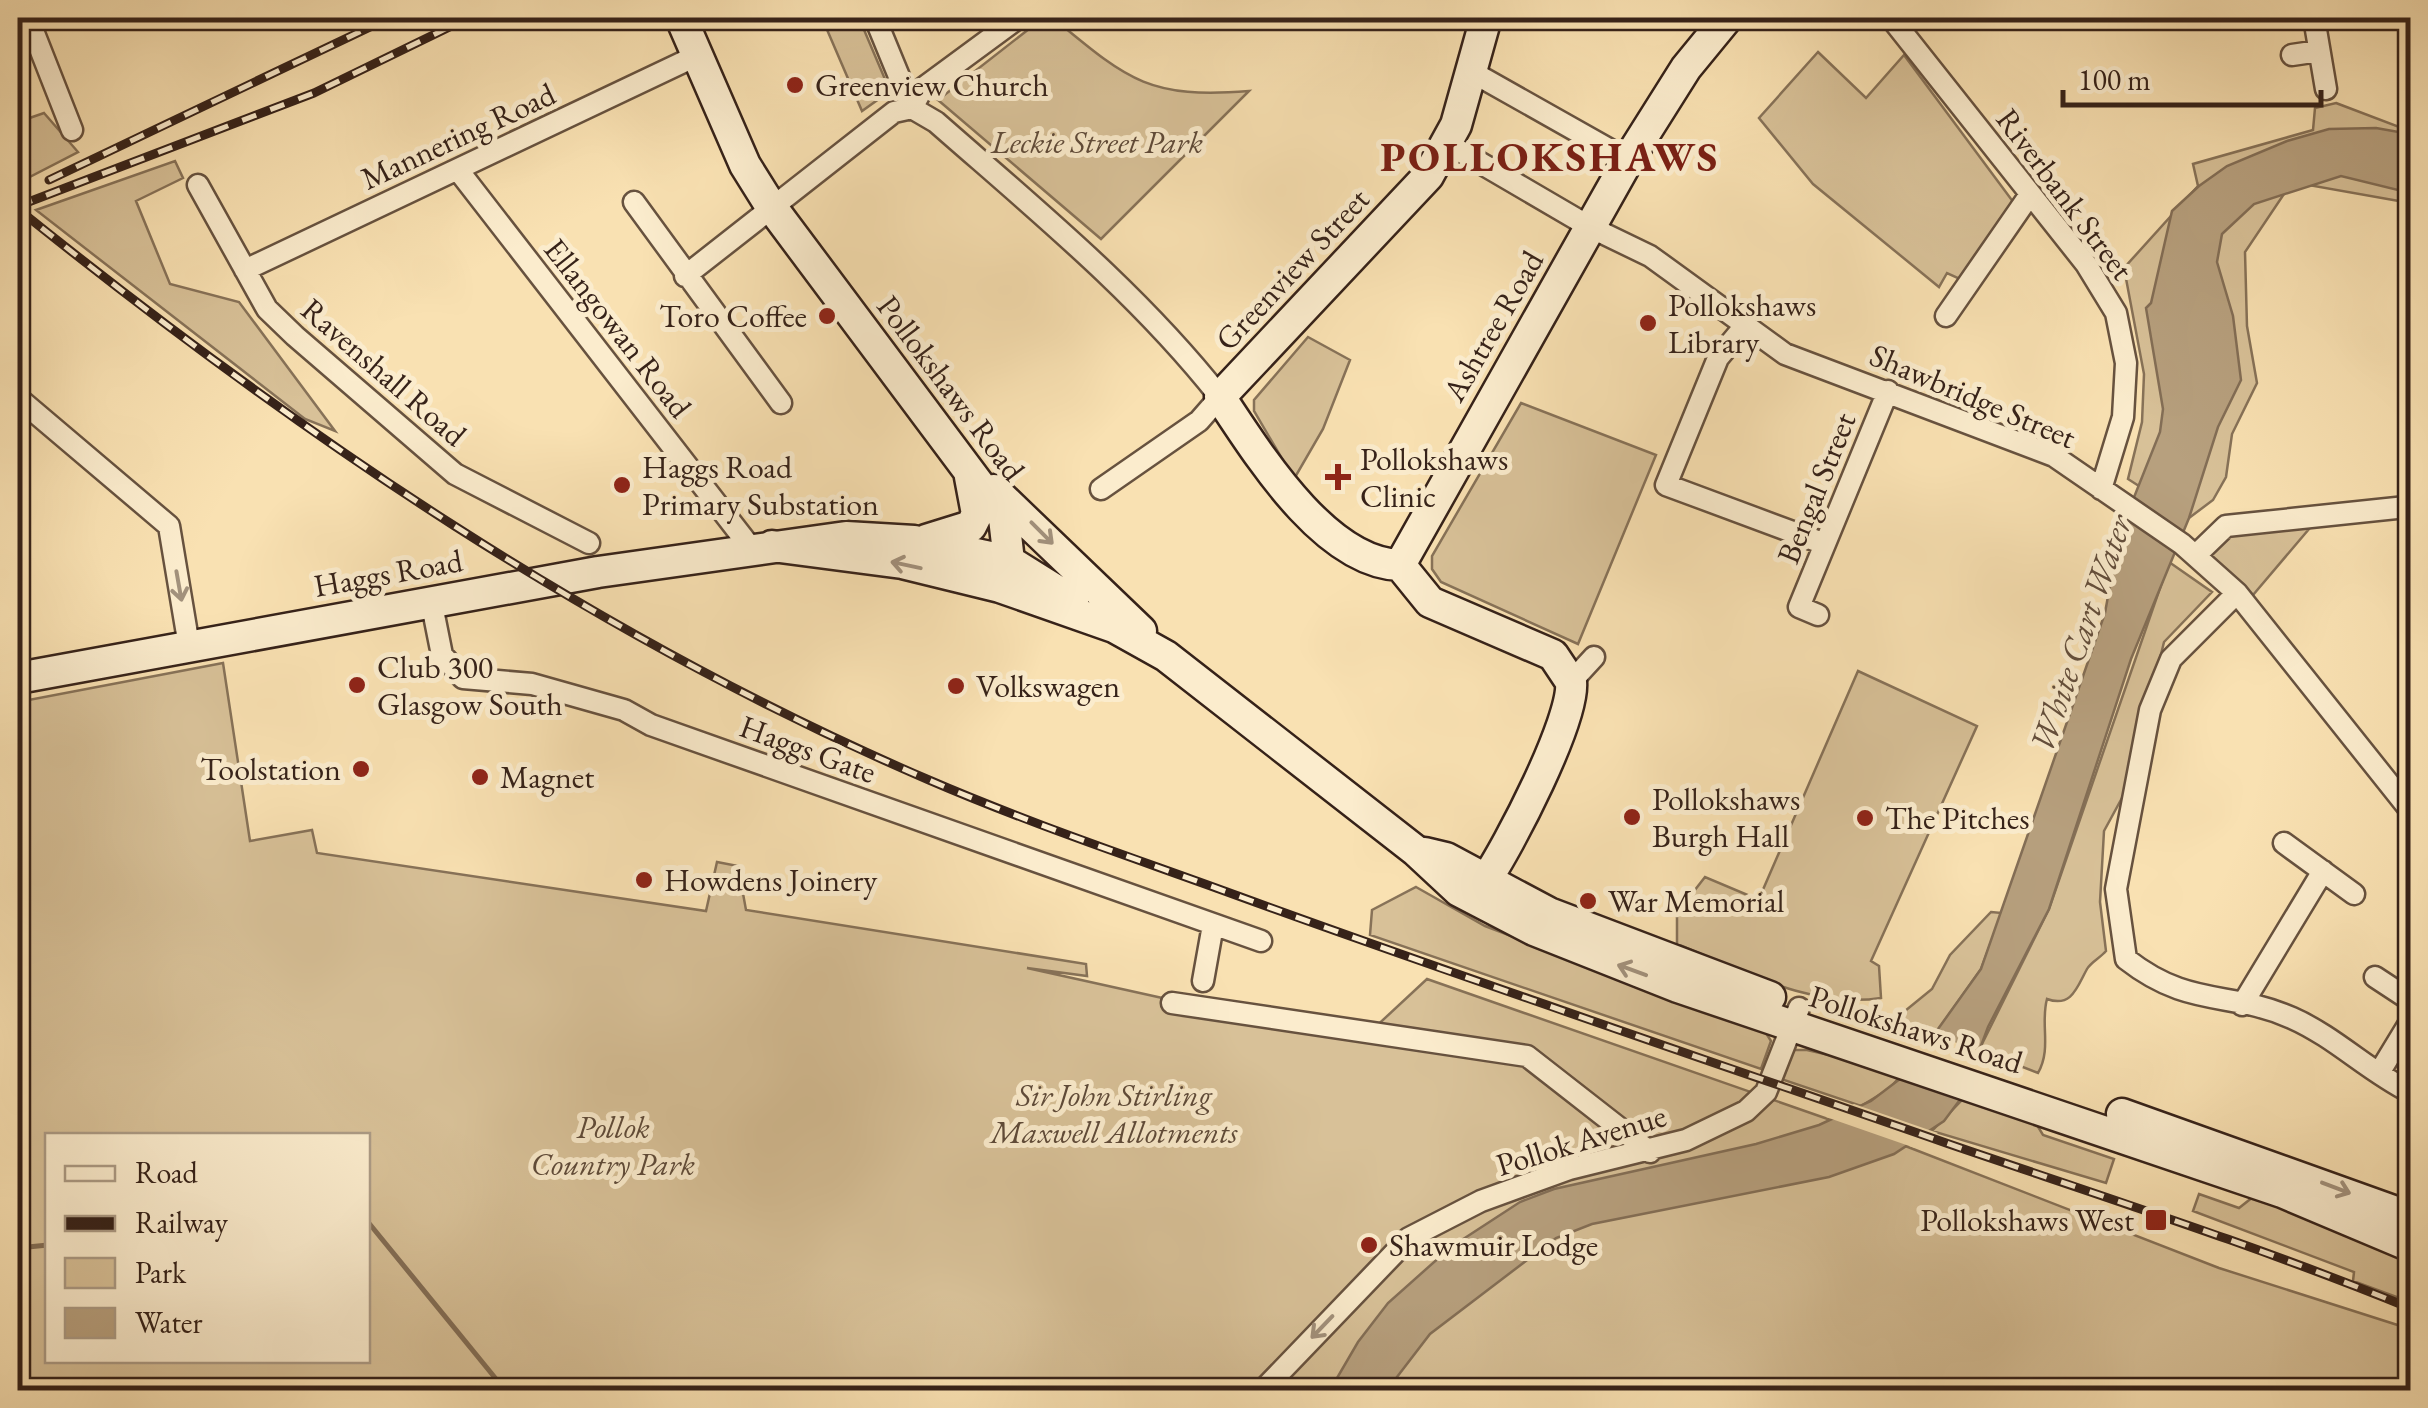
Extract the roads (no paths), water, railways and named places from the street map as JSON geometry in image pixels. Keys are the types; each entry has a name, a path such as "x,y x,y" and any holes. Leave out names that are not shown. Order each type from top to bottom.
{"main road":[{"name":"Pollokshaws Road","path":"681,18 745,165 770,205 1004,518 1005,574 1166,656 1416,851 1459,891 1534,930 1622,967 1794,1016 2008,1088 2282,1192 2410,1246"},
{"name":"Ashtree Road","path":"1400,565 1628,160 1686,68 1727,18"},
{"name":"Greenview Street","path":"1220,397 1428,176 1448,144 1472,72 1479,20"},
{"path":"1220,397 1270,471 1308,512 1374,564 1400,565 1430,602 1553,655 1571,682 1568,712 1508,847 1484,881"},
{"path":"914,541 944,538 970,526 977,514 968,469"},
{"path":"968,469 1032,523 1166,656"},
{"name":"Haggs Road","path":"18,678 431,600 846,537 914,541 1005,574"},
{"name":"Haggs Road","path":"762,547 1005,574"},
{"name":"Pollokshaws Road","path":"1416,851 1446,858 1484,881 1573,923 1794,1016"},
{"name":"Pollokshaws Road","path":"2008,1088 2171,1129 2410,1217"}],"street":[{"path":"28,18 72,130"},
{"path":"875,18 912,108 936,122 1096,263 1182,350 1220,397 1199,420 1101,488"},
{"path":"685,276 770,205 894,112 912,108 924,88 1018,18"},
{"name":"Riverbank Street","path":"1892,18 2104,291 2123,338 2124,417 2102,489"},
{"path":"2314,18 2326,90"},
{"path":"2292,55 2319,50"},
{"name":"Mannering Road","path":"246,270 696,56"},
{"path":"1472,72 1628,160"},
{"name":"Shawbridge Street","path":"1448,144 1590,227 1650,256 1784,354 2054,456 2190,549 2237,593 2410,810"},
{"name":"Ellangowan Road","path":"458,170 731,522 762,547"},
{"name":"Ravenshall Road","path":"198,185 268,309 295,336 455,474 588,543"},
{"path":"1949,301 2029,196"},
{"path":"634,202 781,403"},
{"path":"1744,328 1718,358 1666,485 1826,544"},
{"name":"Bengal Street","path":"1808,611 1826,544 1888,391"},
{"path":"18,398 169,526 189,646"},
{"path":"2190,549 2226,526 2406,507"},
{"path":"2237,593 2183,645 2164,672 2150,710 2116,890 2126,959 2153,980 2184,994 2286,1016 2328,1035 2410,1092"},
{"name":"Haggs Gate","path":"431,600 442,655 463,678 532,684 624,710 651,726 1261,941"},
{"path":"1571,682 1594,657"},
{"path":"2284,843 2354,894"},
{"path":"2242,1005 2324,871"},
{"path":"1203,982 1213,925"},
{"path":"2375,977 2410,1000"},
{"path":"1172,1003 1527,1056 1650,1152"},
{"name":"Pollok Avenue","path":"1263,1390 1410,1238 1481,1201 1569,1169 1650,1152 1721,1126 1758,1102 1775,1072 1794,1016"},
{"path":"2379,1073 2410,1022"}],"water":[{"path":"2376,128 2410,134 2410,193 2341,176 2254,204 2222,234 2217,262 2233,316 2241,380 2218,427 2189,518 2131,659 2049,909 1988,1027 1962,1097 1944,1121 1894,1154 1829,1177 1592,1224 1556,1238 1430,1334 1387,1390 1330,1390 1358,1342 1388,1303 1451,1247 1520,1202 1554,1189 1756,1144 1819,1125 1871,1101 1905,1075 1981,969 2105,613 2119,535 2160,432 2163,409 2146,308 2151,303 2172,211 2227,166 2287,141 2329,129"}],"waterway":[{"path":"370,1224 505,1390"},
{"path":"18,1248 45,1245"}],"railway":[{"path":"49,180 389,18"},
{"path":"18,206 314,93 468,18"},
{"path":"18,209 232,373 454,526 686,663 806,724 929,780 1084,841 1505,991 2237,1243 2410,1308"}],"place":[{"name":"Greenview Church","path":"795,85"},
{"name":"Toro Coffee","path":"827,316"},
{"name":"Pollokshaws Library","path":"1648,323"},
{"name":"Pollokshaws Clinic","path":"1338,477"},
{"name":"Haggs Road Primary Substation","path":"622,485"},
{"name":"Club 300 Glasgow South","path":"357,685"},
{"name":"Volkswagen","path":"956,686"},
{"name":"Toolstation","path":"361,769"},
{"name":"Magnet","path":"480,777"},
{"name":"Pollokshaws Burgh Hall","path":"1632,817"},
{"name":"The Pitches","path":"1865,818"},
{"name":"Howdens Joinery","path":"644,880"},
{"name":"War Memorial","path":"1588,901"},
{"name":"Pollokshaws West","path":"2156,1220"},
{"name":"Shawmuir Lodge","path":"1369,1245"}],"district":[{"name":"POLLOKSHAWS","path":"1550,156"}],"park label":[{"name":"Leckie Street Park","path":"1097,142"},
{"name":"Sir John Stirling Maxwell Allotments","path":"1114,1114"},
{"name":"Pollok Country Park","path":"613,1146"}],"water label":[{"name":"White Cart Water","path":"2080,633"}]}
